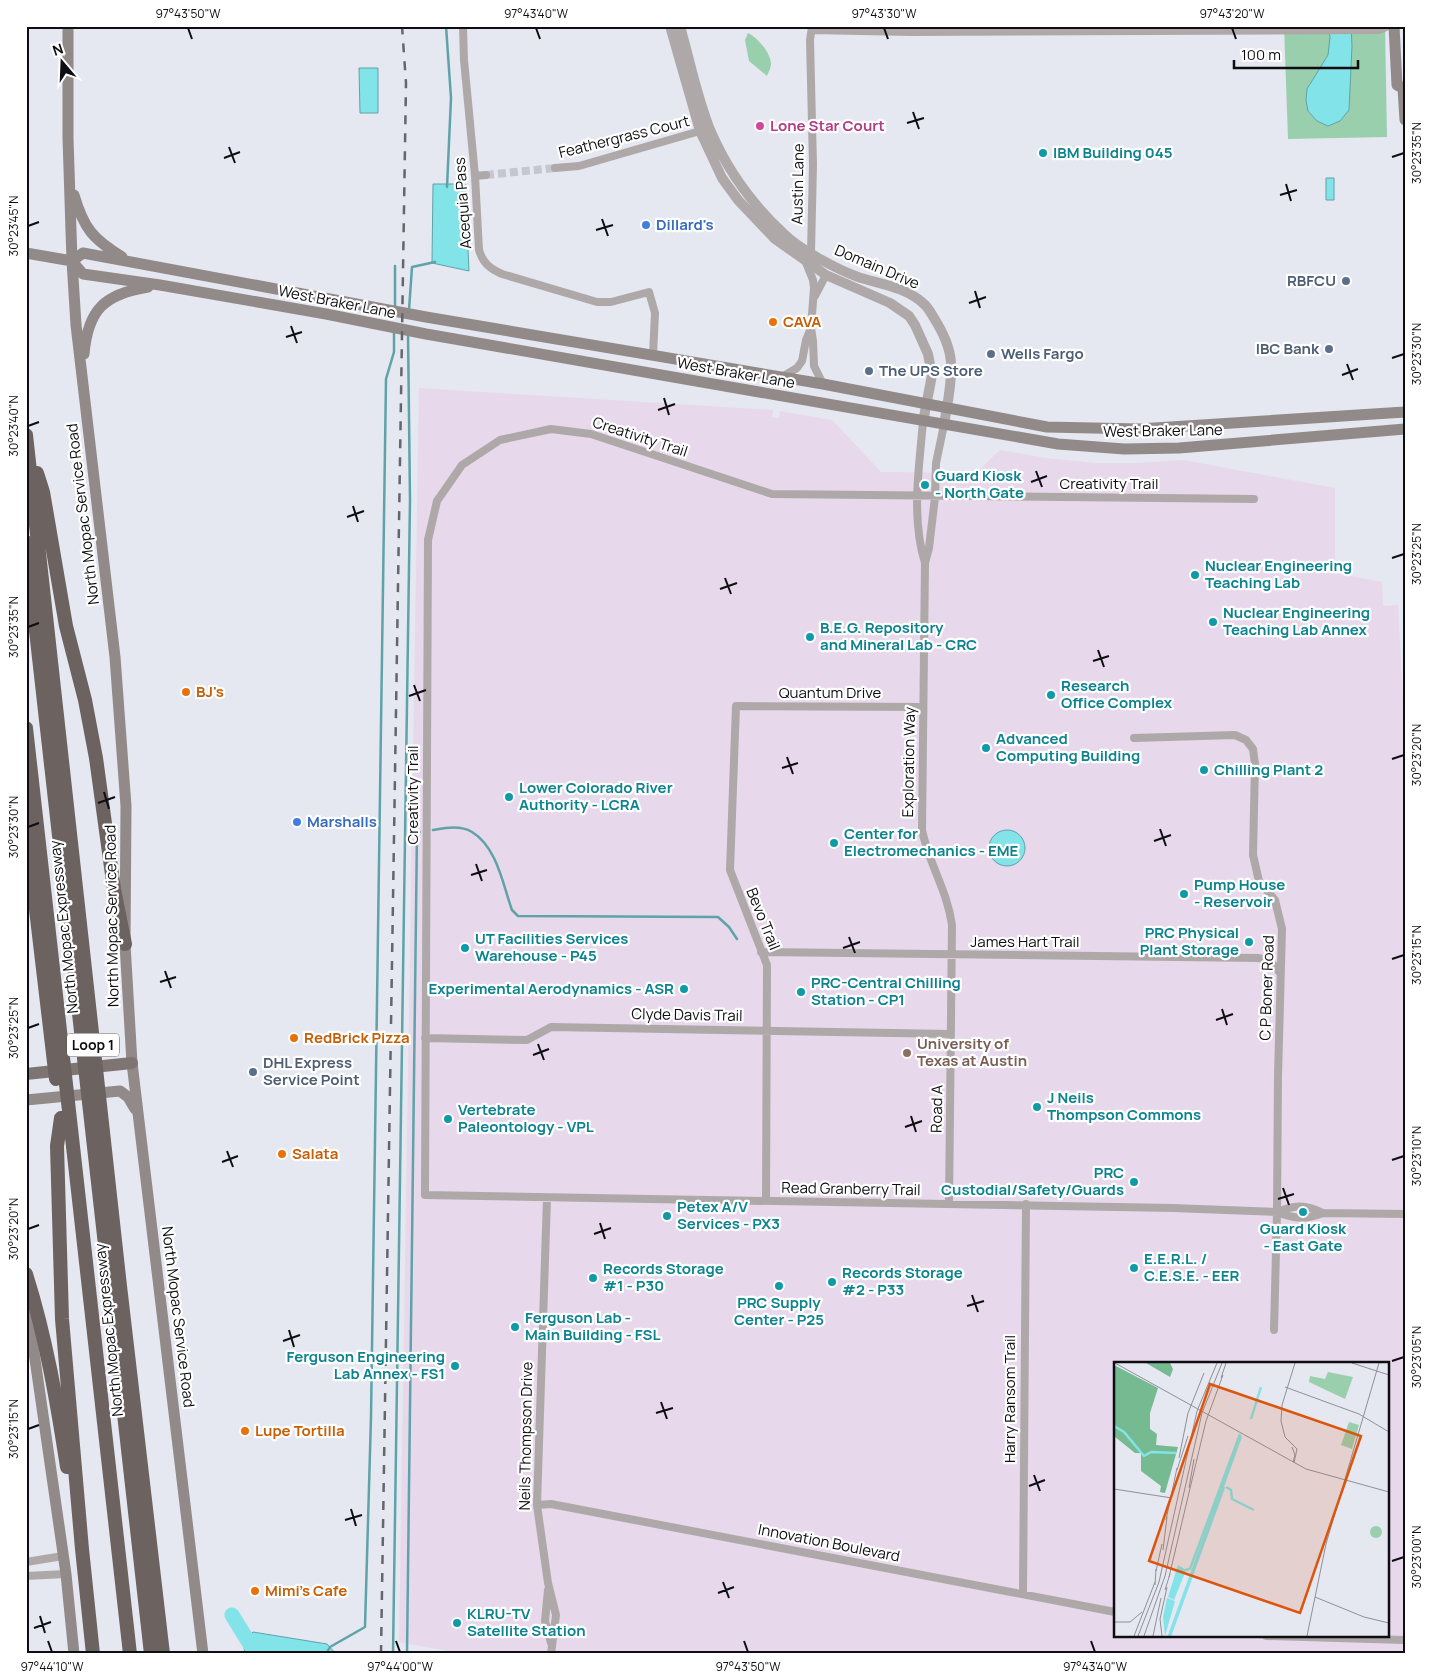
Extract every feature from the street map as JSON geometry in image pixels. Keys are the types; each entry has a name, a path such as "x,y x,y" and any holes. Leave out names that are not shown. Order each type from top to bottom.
{"highway":[{"path":"26,435 43,492 66,626 85,700 96,758 114,889 125,944"},
{"name":"North Mopac Expressway","path":"26,435 109,1187 163,1654"},
{"path":"26,542 151,1654"},
{"path":"26,728 130,1654"},
{"name":"North Mopac Expressway","path":"26,825 121,1654"},
{"path":"60,1118 57,1146 60,1280 82,1548 94,1654"},
{"path":"26,1274 36,1304 56,1401 82,1548"}],"main road":[{"name":"North Mopac Service Road","path":"68,26 69,182 76,325 115,657 126,806 126,1063 137,1112 203,1654"},
{"path":"1394,26 1397,85 1404,87 1405,120"},
{"path":"69,182 86,227 104,246 128,261"},
{"name":"West Braker Lane","path":"26,253 72,261 83,274 160,285 923,422 1058,444 1124,450 1179,448 1405,429"},
{"name":"West Braker Lane","path":"72,261 83,253 426,317 823,384 1047,427 1119,429 1405,412"},
{"path":"82,376 87,329 94,316 113,297 123,292 160,285"},
{"path":"26,1074 126,1063"},
{"path":"26,1100 120,1091 128,1097 137,1112"},
{"path":"26,1297 66,1574 74,1654"}],"street":[{"name":"Acequia Pass","path":"463,26 464,60 475,176 478,250 481,258 490,269 502,274 597,302 611,302 649,292 655,314 653,356"},
{"name":"Domain Drive","path":"670,26 700,131 722,178 738,200 772,230 785,235 826,276 890,303 909,316 915,325 928,354 932,375 923,422"},
{"name":"Domain Drive","path":"680,26 702,107 711,131 731,169 772,230"},
{"path":"812,28 911,32 1191,29 1302,31 1380,30 1388,26"},
{"name":"Austin Lane","path":"808,256 813,166 810,40 812,28"},
{"path":"1380,30 1394,43"},
{"path":"700,131 706,133 734,184 749,196"},
{"name":"Feathergrass Court","path":"556,168 579,166 700,131"},
{"path":"475,176 486,175"},
{"path":"808,256 813,280 814,298 812,328 814,366 823,384"},
{"name":"Domain Drive","path":"808,256 859,277 888,285 925,304 941,330 951,363 951,388 944,425"},
{"path":"814,298 831,266"},
{"path":"915,325 930,313"},
{"path":"781,378 797,368 802,361 806,340 812,328"},
{"name":"Exploration Way","path":"923,422 918,497 919,542 925,563 922,830 931,863 945,892 949,907 952,925 952,955"},
{"name":"Exploration Way","path":"925,563 930,548 936,463 944,425"},
{"name":"Creativity Trail","path":"424,1195 428,540 437,501 462,465 500,440 551,429 591,434 772,494 1254,499"},
{"name":"Quantum Drive","path":"736,706 923,707"},
{"name":"Bevo Trail","path":"736,706 730,870 767,965 766,1201"},
{"name":"C P Boner Road","path":"1134,738 1235,736 1246,740 1253,749 1255,764 1253,855 1259,881 1275,900 1282,929 1274,1330"},
{"name":"James Hart Trail","path":"761,952 1258,958 1275,964 1281,974"},
{"name":"Road A","path":"949,1204 952,955"},
{"name":"Clyde Davis Trail","path":"425,1038 527,1040 551,1027 951,1034"},
{"name":"Read Granberry Trail","path":"424,1195 1026,1204 1277,1212 1292,1218 1310,1218 1322,1213 1405,1214"},
{"name":"Neils Thompson Drive","path":"547,1198 537,1505 548,1583 545,1622 552,1650"},
{"name":"Harry Ransom Trail","path":"1022,1594 1026,1204"},
{"name":"Innovation Boulevard","path":"537,1505 551,1504 1114,1612"},
{"path":"26,1562 63,1556"},
{"path":"26,1576 66,1574"},
{"path":"1336,1638 1405,1640"}],"shaded area":[{"name":"University of Texas at Austin","path":"419,388 773,410 772,417 779,418 780,411 832,420 881,472 976,473 1000,450 1046,458 1095,463 1183,460 1335,488 1335,573 1382,582 1383,606 1398,605 1405,743 1405,1654 464,1654 399,1642"}],"green space":[{"path":"1284,26 1385,26 1387,137 1288,139"},
{"path":"748,33 759,42 769,55 771,64 767,76 749,61 745,40"}],"water":[{"path":"1328,26 1351,26 1352,46 1349,110 1340,121 1328,126 1317,121 1308,111 1306,100 1307,89 1328,55 1330,37"},
{"path":"359,68 378,68 378,113 360,113"},
{"path":"1326,178 1334,178 1334,200 1326,200"},
{"path":"433,184 465,184 469,271 432,263"},
{"path":"1007,830 1014,831 1020,835 1024,841 1024,855 1020,861 1014,865 1007,866 1000,865 994,861 990,855 989,848 990,841 994,835 1000,831"},
{"path":"253,1632 327,1644 336,1654 245,1654 243,1641"}],"waterway":[{"path":"446,26 451,98 447,187"},
{"path":"409,310 412,267 435,262"},
{"path":"395,266 395,307"},
{"path":"326,1654 330,1647 365,1627 371,1417 386,379 394,352 394,330"},
{"path":"393,1654 410,500 408,333"},
{"path":"433,830 463,828 481,839 488,847 498,867 512,910 518,916 718,917 729,927 737,939"},
{"path":"407,1654 417,832 420,832"},
{"path":"232,1615 256,1654"}],"tunnel":[{"path":"486,175 555,168"}],"railway":[{"path":"381,1654 406,83 402,26"}],"place":[{"name":"Lone Star Court","path":"760,126"},
{"name":"IBM Building 045","path":"1043,153"},
{"name":"Dillard's","path":"646,225"},
{"name":"RBFCU","path":"1346,281"},
{"name":"CAVA","path":"773,322"},
{"name":"IBC Bank","path":"1329,349"},
{"name":"Wells Fargo","path":"991,354"},
{"name":"The UPS Store","path":"869,371"},
{"name":"Guard Kiosk - North Gate","path":"925,485"},
{"name":"Nuclear Engineering Teaching Lab","path":"1195,575"},
{"name":"Nuclear Engineering Teaching Lab Annex","path":"1213,622"},
{"name":"B.E.G. Repository and Mineral Lab - CRC","path":"810,637"},
{"name":"BJ's","path":"186,692"},
{"name":"Research Office Complex","path":"1051,695"},
{"name":"Advanced Computing Building","path":"986,748"},
{"name":"Chilling Plant 2","path":"1204,770"},
{"name":"Lower Colorado River Authority - LCRA","path":"509,797"},
{"name":"Marshalls","path":"297,822"},
{"name":"Center for Electromechanics - EME","path":"834,843"},
{"name":"Pump House - Reservoir","path":"1184,894"},
{"name":"PRC Physical Plant Storage","path":"1249,942"},
{"name":"UT Facilities Services Warehouse - P45","path":"465,948"},
{"name":"Experimental Aerodynamics - ASR","path":"684,989"},
{"name":"PRC-Central Chilling Station - CP1","path":"801,992"},
{"name":"RedBrick Pizza","path":"294,1038"},
{"name":"University of Texas at Austin","path":"907,1053"},
{"name":"DHL Express Service Point","path":"253,1072"},
{"name":"J Neils Thompson Commons","path":"1037,1107"},
{"name":"Vertebrate Paleontology - VPL","path":"448,1119"},
{"name":"Salata","path":"282,1154"},
{"name":"PRC Custodial/Safety/Guards","path":"1134,1182"},
{"name":"Guard Kiosk - East Gate","path":"1303,1212"},
{"name":"Petex A/V Services - PX3","path":"667,1216"},
{"name":"E.E.R.L. / C.E.S.E. - EER","path":"1134,1268"},
{"name":"Records Storage #1 - P30","path":"593,1278"},
{"name":"Records Storage #2 - P33","path":"832,1282"},
{"name":"PRC Supply Center - P25","path":"779,1286"},
{"name":"Ferguson Lab - Main Building - FSL","path":"515,1327"},
{"name":"Ferguson Engineering Lab Annex - FS1","path":"455,1366"},
{"name":"Lupe Tortilla","path":"245,1431"},
{"name":"Mimi's Cafe","path":"255,1591"},
{"name":"KLRU-TV Satellite Station","path":"457,1623"}]}
